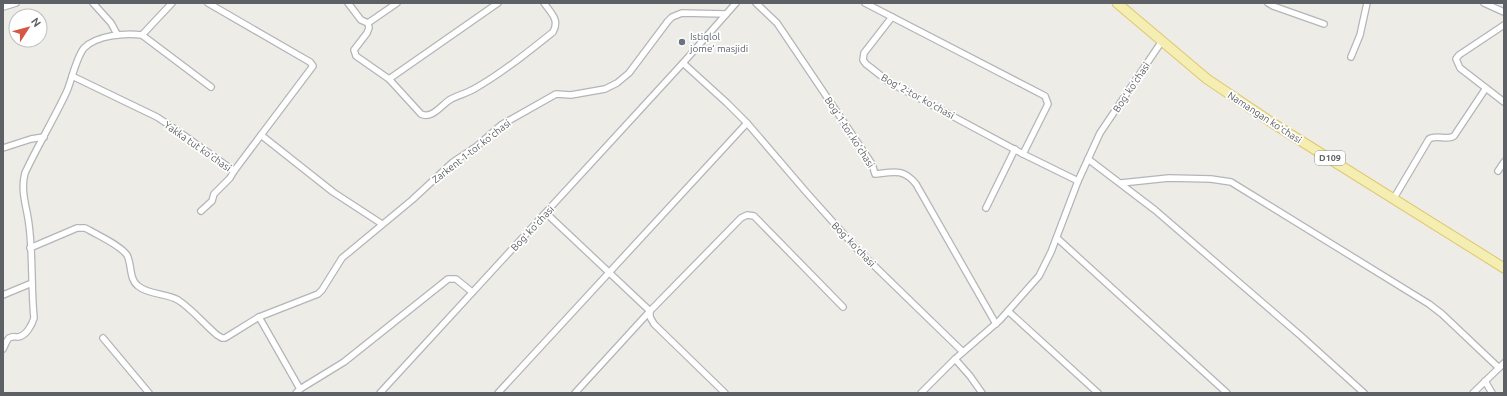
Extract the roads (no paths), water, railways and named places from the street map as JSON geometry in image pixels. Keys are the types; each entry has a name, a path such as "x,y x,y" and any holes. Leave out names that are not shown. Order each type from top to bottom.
{"main road":[{"name":"Namangan koʻchasi","path":"1117,3 1207,79 1274,124 1504,268"}],"street":[{"path":"3,7 16,3"},
{"path":"93,3 117,34"},
{"path":"30,248 77,228 85,228 118,247 126,254 130,261 133,280 138,287 178,300 219,337 222,338 228,336 259,317 318,294 342,258 382,224 332,192 261,135 311,70 312,64 208,3"},
{"path":"348,3 362,21 368,23"},
{"path":"368,23 397,3"},
{"path":"389,79 498,3"},
{"path":"368,23 369,30 356,46 354,53 356,56 389,79 424,116 430,115 449,100 473,90 553,32 556,27 556,20 544,3"},
{"name":"Bogʻ koʻchasi","path":"380,393 683,63 736,3"},
{"name":"Bogʻ 1-tor koʻchasi","path":"756,3 777,23 872,164 875,174 898,172 906,175 916,184 996,324"},
{"path":"865,3 1046,96 1048,104 1023,154"},
{"path":"1268,3 1324,24"},
{"path":"1351,57 1360,35 1367,3"},
{"path":"1484,3 1504,12"},
{"path":"142,35 169,4"},
{"name":"Zarkent 1-tor koʻchasi","path":"382,224 412,200 453,162 478,146 501,125 556,94 571,95 605,89 617,83 629,73 672,17 682,13 726,14"},
{"name":"Bogʻ 2-tor koʻchasi","path":"892,17 864,53 863,60 866,64 889,82 1015,150 1078,181"},
{"path":"1504,25 1459,55 1456,59 1460,68 1504,102"},
{"path":"3,349 8,339 24,334 33,322 34,318 29,225 22,182 25,173 55,116 84,49 90,44 117,34 131,33 142,35 211,87"},
{"name":"Bogʻ koʻchasi","path":"921,393 955,359 996,324 1038,276 1051,252 1078,181 1100,133 1162,41"},
{"name":"Bogʻ koʻchasi","path":"683,63 747,123 858,250 963,352"},
{"name":"Yakka tut koʻchasi","path":"72,76 156,117 234,172 261,135"},
{"path":"1394,198 1429,139 1433,137 1451,138 1454,136 1486,88"},
{"path":"498,393 747,123"},
{"path":"3,148 31,139 44,137"},
{"path":"986,208 1015,150"},
{"path":"1088,159 1155,210 1364,393"},
{"path":"1498,171 1504,162"},
{"path":"201,211 212,201 215,193 234,172"},
{"path":"1121,183 1169,178 1212,179 1231,182 1429,304 1442,314 1499,368"},
{"path":"546,212 650,311 650,317 654,324 725,393"},
{"path":"575,393 650,311 744,216 754,216 843,307"},
{"path":"1057,238 1228,393"},
{"path":"259,317 298,391 344,362 448,279 456,279 472,292"},
{"path":"3,295 32,283"},
{"path":"1008,311 1098,393"},
{"path":"103,338 149,393"},
{"path":"955,359 982,393"},
{"path":"1474,393 1504,363"},
{"path":"1486,381 1492,393"}],"place":[{"name":"Istiqlol jome’ masjidi","path":"682,42"}]}
